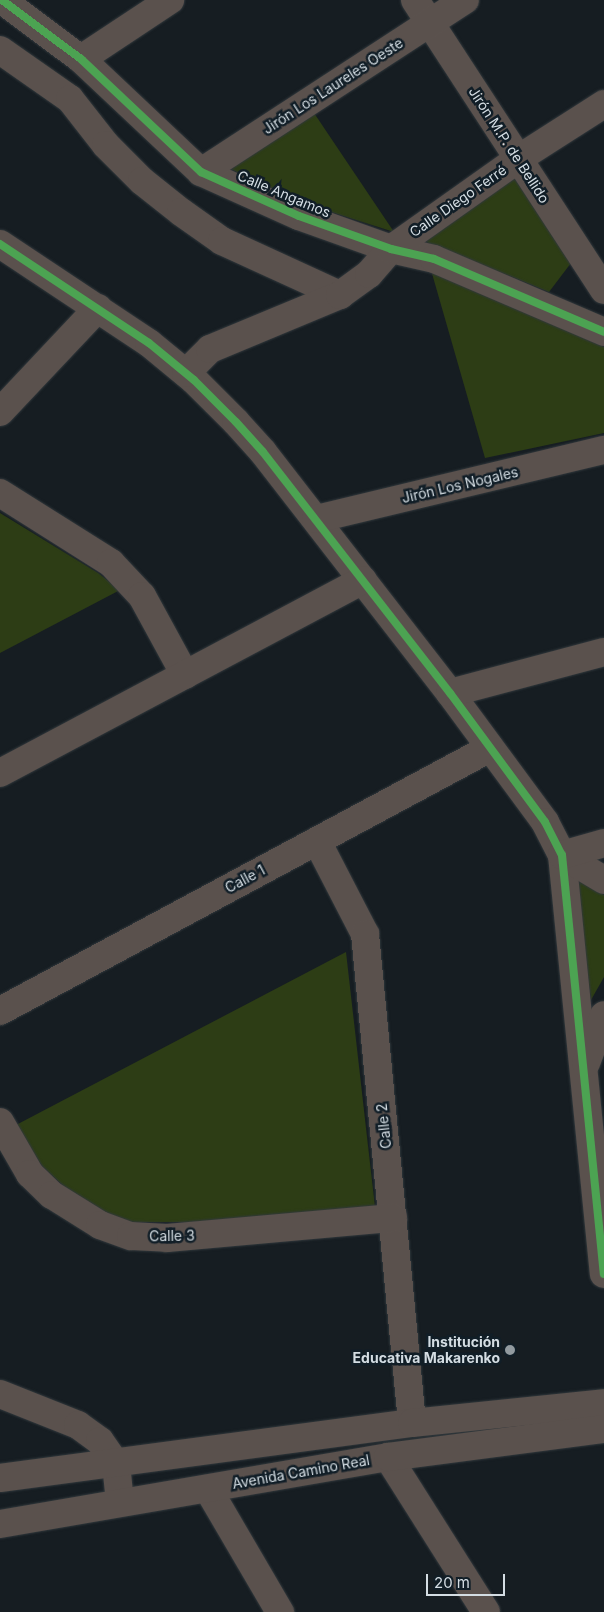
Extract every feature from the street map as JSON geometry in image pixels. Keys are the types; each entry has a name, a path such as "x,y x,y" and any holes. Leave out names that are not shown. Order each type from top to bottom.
{"street":[{"name":"Calle Angamos","path":"2,0 81,59 201,172 299,216 391,249 434,260 604,332"},
{"path":"81,59 170,0"},
{"name":"Jirón M.P. de Bellido","path":"415,0 604,290"},
{"name":"Jirón Los Laureles Oeste","path":"201,172 465,0"},
{"path":"0,50 70,99 106,145 181,212 222,241 340,296"},
{"name":"Calle Diego Ferré","path":"186,373 210,350 340,296 369,274 391,249 518,159 604,104"},
{"path":"0,244 150,343 186,373 263,452 450,693 545,822 562,855 584,1069 601,1201 604,1274"},
{"path":"0,412 98,308"},
{"name":"Jirón Los Nogales","path":"316,520 604,450"},
{"path":"0,493 111,563 142,596 185,675"},
{"path":"0,773 363,580"},
{"path":"450,693 604,652"},
{"name":"Calle 1","path":"0,1011 490,748"},
{"name":"Calle 2","path":"317,841 365,934 412,1423"},
{"path":"562,855 604,843"},
{"path":"562,855 604,880"},
{"path":"584,1069 604,1015"},
{"name":"Calle 3","path":"0,1122 30,1174 52,1195 100,1225 131,1236 166,1238 392,1218"},
{"path":"0,1394 78,1425 100,1441 116,1464 120,1503"},
{"path":"0,1478 412,1423 604,1403"},
{"name":"Avenida Camino Real","path":"0,1524 388,1457 604,1429"},
{"path":"388,1457 486,1612"},
{"path":"208,1488 280,1612"}],"green space":[{"path":"312,110 394,232 284,197 231,169"},
{"path":"513,176 571,263 549,292 421,240"},
{"path":"431,270 604,347 604,433 485,458"},
{"path":"0,513 98,573 120,590 0,653"},
{"path":"576,876 604,895 604,977 591,1000"},
{"path":"346,952 375,1207 216,1222 129,1222 96,1209 70,1192 42,1166 16,1125"}],"cycle path":[{"path":"2,0 81,59 201,172 299,216 391,249 434,259 604,332"},
{"path":"0,244 149,343 194,380 236,422 263,452 450,693 545,822 562,855 604,1274"}],"place":[{"name":"Institución Educativa Makarenko","path":"510,1350"}]}
